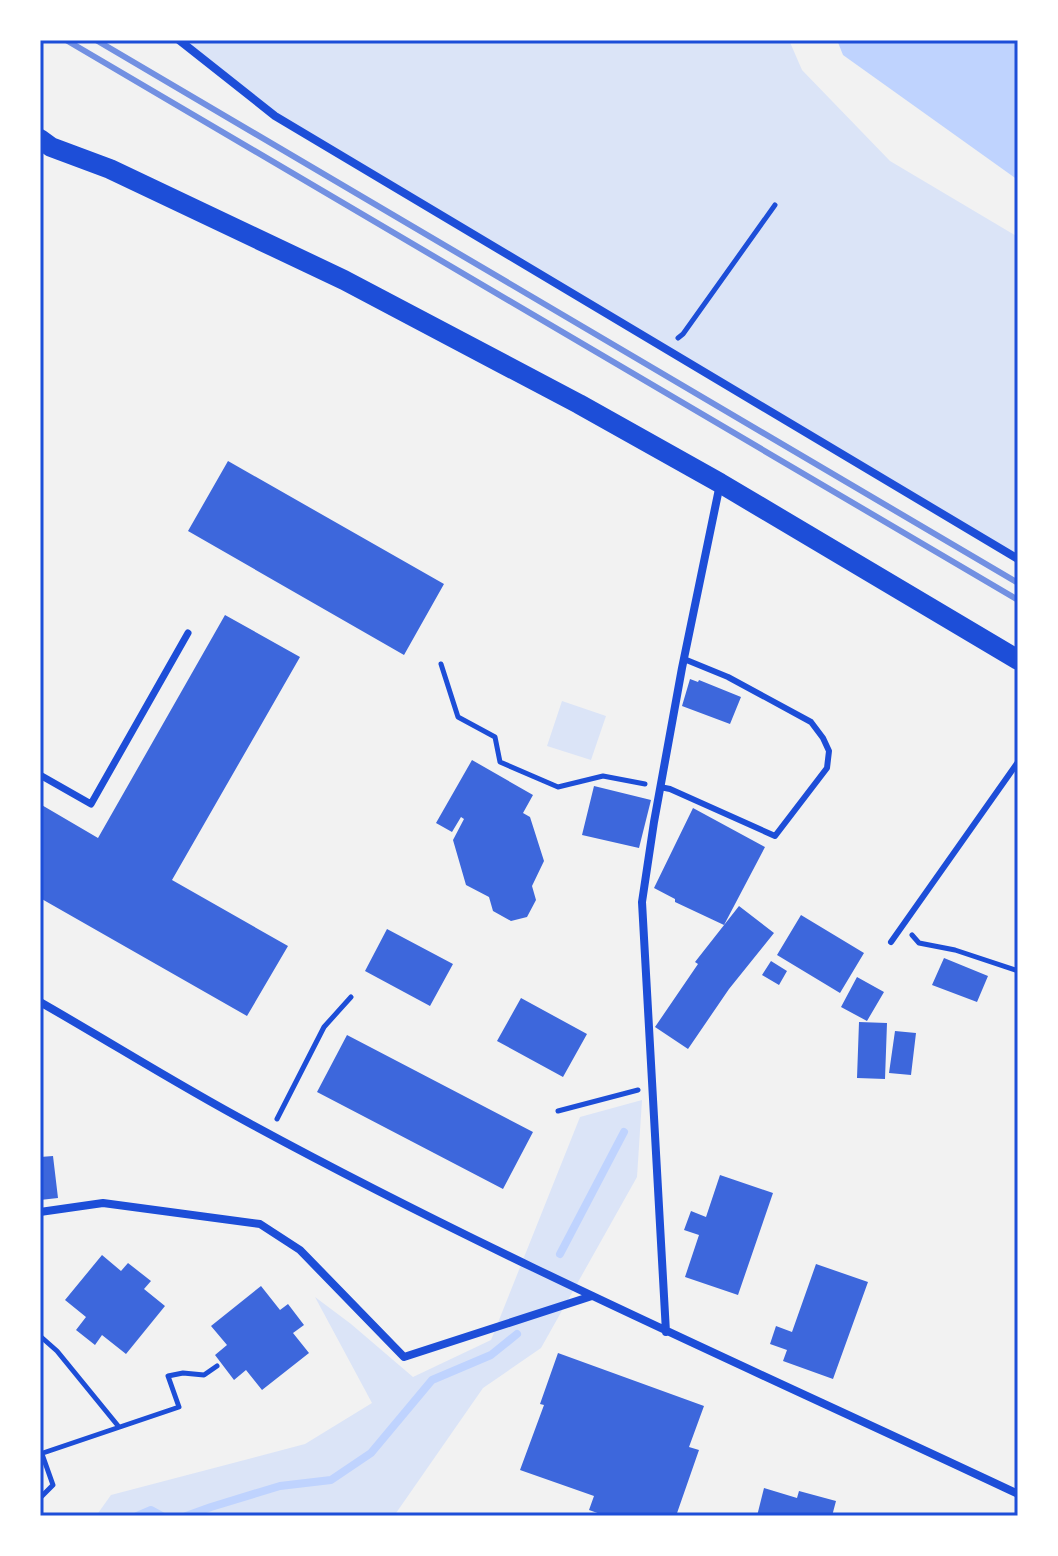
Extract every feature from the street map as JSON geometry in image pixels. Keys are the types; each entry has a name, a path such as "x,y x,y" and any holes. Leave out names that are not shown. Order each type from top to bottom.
{"main road":[{"path":"44,144 110,169 344,280 579,404 720,483 1018,660"}],"street":[{"path":"179,40 275,116 1018,559"},
{"path":"666,1332 642,902 660,787 720,483"},
{"path":"40,775 91,804 188,633"},
{"path":"40,1002 258,1128 472,1238 666,1332 1018,1494"},
{"path":"40,1212 103,1203 260,1224 300,1250 404,1357 592,1296"}],"lane":[{"path":"660,787 775,836 827,768 829,751 811,722 728,677 684,659"},
{"path":"891,942 1018,762"}],"path":[{"path":"665,349 683,334 775,205"},
{"path":"441,664 458,717 495,737 500,762 558,787 603,776 660,787"},
{"path":"907,919 910,934 919,943 955,950 1018,971"},
{"path":"277,1119 324,1027 351,997"},
{"path":"558,1111 652,1087"},
{"path":"40,1336 57,1351 119,1427"},
{"path":"40,1498 53,1485 41,1454 179,1407 168,1376 183,1373 204,1375 217,1366"},
{"path":"40,1510 41,1516"}],"shaded area":[{"path":"179,40 789,40 802,70 890,161 1018,237 1018,559 275,116"},
{"path":"562,701 606,716 591,760 547,746"},
{"path":"642,1100 637,1177 541,1348 483,1388 394,1516 96,1516 111,1495 305,1444 372,1403 315,1297 413,1377 491,1340 580,1117"}],"water":[{"path":"837,40 1018,40 1018,180 843,55"}],"building":[{"path":"228,461 444,584 404,655 188,531"},
{"path":"225,615 300,657 172,880 288,946 247,1016 40,898 40,804 98,838"},
{"path":"690,679 741,697 730,724 682,706"},
{"path":"472,760 533,795 523,813 530,817 544,861 532,886 536,900 527,917 511,921 493,911 489,897 466,885 453,840 464,819 461,817 452,832 436,823"},
{"path":"594,786 651,800 639,848 582,835"},
{"path":"693,808 765,847 724,925 675,902 675,899 654,888"},
{"path":"739,906 774,933 729,989 688,1049 655,1027 698,964 695,962"},
{"path":"801,915 864,953 840,993 777,955"},
{"path":"387,929 453,964 430,1006 365,971"},
{"path":"944,958 988,976 977,1002 932,985"},
{"path":"771,961 787,971 779,985 762,975"},
{"path":"857,977 884,992 867,1021 841,1007"},
{"path":"521,998 587,1034 563,1077 497,1041"},
{"path":"859,1022 887,1023 885,1079 857,1078"},
{"path":"895,1031 916,1033 911,1075 889,1073"},
{"path":"347,1035 533,1132 503,1189 317,1092"},
{"path":"53,1156 58,1198 40,1200 40,1157"},
{"path":"720,1175 773,1193 738,1295 685,1277 699,1235 684,1230 691,1211 706,1217"},
{"path":"102,1255 121,1271 128,1263 151,1281 144,1289 165,1306 126,1354 102,1335 95,1345 76,1330 86,1317 65,1300"},
{"path":"816,1264 868,1282 833,1379 783,1361 787,1350 770,1344 776,1326 792,1332"},
{"path":"261,1286 280,1310 288,1304 304,1325 293,1333 309,1353 262,1390 246,1370 234,1380 215,1355 227,1345 211,1326"},
{"path":"558,1353 704,1406 689,1447 699,1450 676,1516 606,1516 589,1510 594,1496 520,1470 544,1405 540,1404"},
{"path":"764,1488 797,1498 799,1491 836,1501 832,1516 757,1516"}],"waterway":[{"path":"560,1254 624,1132"},
{"path":"186,1516 280,1486 331,1480 371,1453 432,1380 491,1355 517,1334"},
{"path":"137,1516 151,1510 162,1516"}],"railway":[{"path":"66,40 1018,600"},
{"path":"96,40 1018,583"}]}
